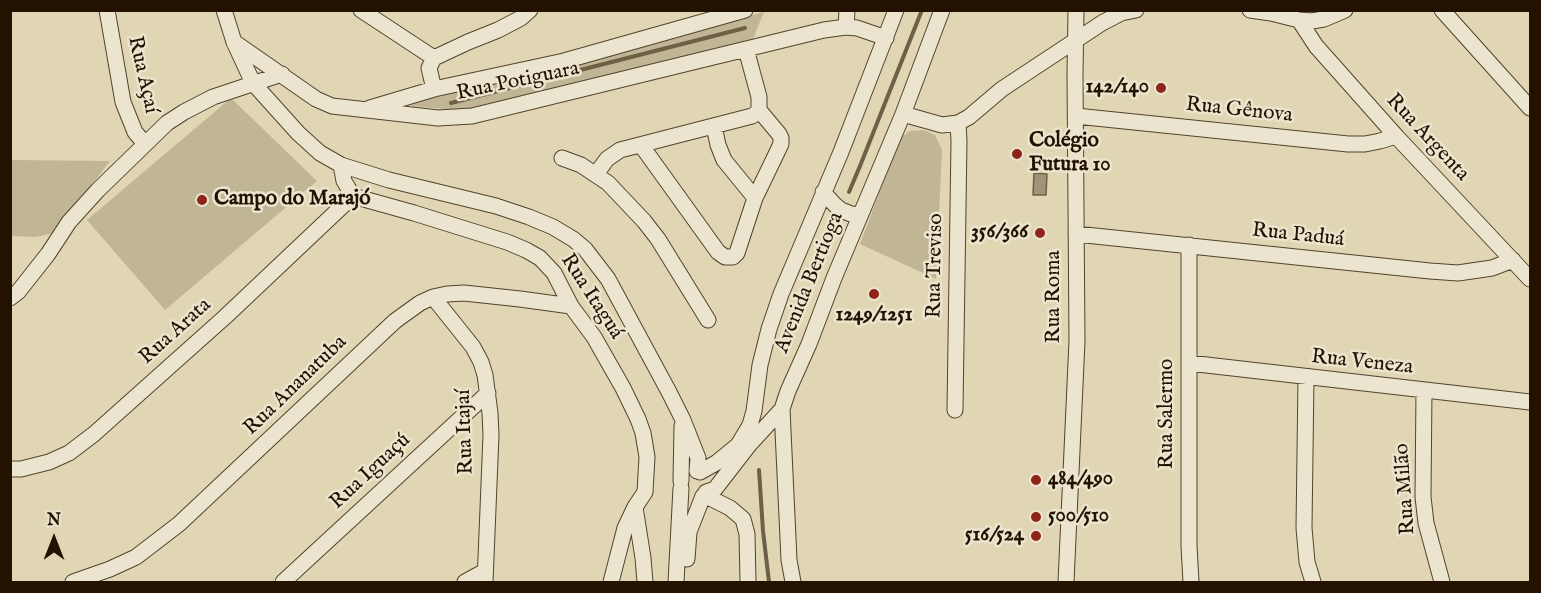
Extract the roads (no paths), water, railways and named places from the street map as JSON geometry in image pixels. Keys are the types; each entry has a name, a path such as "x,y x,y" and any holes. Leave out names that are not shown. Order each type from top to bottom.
{"street":[{"name":"Rua Açaí","path":"107,10 123,102 135,132 145,144"},
{"path":"224,10 234,42 253,83 298,134 320,153 341,165 389,180 496,206 553,227 585,249 608,279 651,357 683,420 698,458 699,471 707,479 708,483 689,532 685,582"},
{"path":"361,10 434,58"},
{"path":"434,89 429,68 434,58 498,30 521,18 530,10"},
{"path":"691,25 698,10"},
{"name":"Rua Potiguara","path":"364,110 434,89 564,61 745,10"},
{"path":"846,27 847,10"},
{"name":"Avenida Bertioga","path":"699,471 716,463 738,445 750,425 760,365 781,294 897,10"},
{"name":"Avenida Bertioga","path":"793,582 789,560 782,409 903,114 942,10"},
{"name":"Rua Roma","path":"1066,582 1077,341 1076,10"},
{"path":"903,114 942,125 958,123 969,117 1002,89 1102,23 1121,13 1136,10"},
{"path":"1250,10 1312,21 1324,19 1345,10"},
{"path":"1442,10 1530,108"},
{"name":"Rua Argenta","path":"1299,20 1316,46 1396,136 1530,279"},
{"name":"Rua Potiguara","path":"364,110 438,118 472,116 824,30 846,27 868,31 886,38"},
{"path":"234,42 316,99 332,106 364,110"},
{"path":"641,145 718,252 724,257 733,257 737,253 755,198 781,144 781,138 759,110 759,97 746,50"},
{"path":"10,298 18,292 48,254 69,222 98,190 167,123 213,97 282,74"},
{"path":"596,174 608,159 620,150 752,116 759,110"},
{"name":"Rua Gênova","path":"1076,116 1348,144 1365,144 1396,136"},
{"name":"Rua Treviso","path":"955,410 958,123"},
{"path":"714,126 724,159 755,198"},
{"path":"562,159 581,165 608,183 644,221 658,239 708,320"},
{"path":"341,165 344,182 353,196"},
{"path":"823,192 841,210 860,215"},
{"name":"Rua Itaguá","path":"353,196 507,242 540,258 554,273 571,306 594,337 623,388 643,434 647,457 645,492 624,528 611,582"},
{"name":"Rua Arata","path":"10,470 49,462 69,453 94,435 225,317 353,196"},
{"name":"Rua Paduá","path":"1076,234 1458,273 1492,268 1513,260"},
{"name":"Rua Salermo","path":"1189,245 1191,582"},
{"name":"Rua Ananatuba","path":"73,582 136,557 179,524 395,321 420,303 432,297 464,293 571,306"},
{"name":"Rua Itajaí","path":"432,297 473,347 483,369 488,393 491,435 485,577"},
{"name":"Rua Veneza","path":"1189,363 1530,402"},
{"path":"1306,378 1304,528 1307,562 1313,582"},
{"name":"Rua Milão","path":"1424,390 1426,523 1442,582"},
{"name":"Rua Iguaçú","path":"284,582 488,393"},
{"path":"699,471 689,472 681,484 683,492 690,498 694,499 715,489 749,445 782,409"},
{"path":"676,582 683,420"},
{"path":"704,494 730,508 743,519 747,534 748,582"},
{"path":"635,507 645,582"},
{"path":"465,582 485,577"}],"waterway":[{"path":"849,192 922,10"},
{"path":"451,103 745,28"},
{"path":"759,470 769,582"}],"place":[{"name":"142/140","path":"1161,88"},
{"name":"Colégio Futura 10","path":"1017,154"},
{"name":"Campo do Marajó","path":"202,200"},
{"name":"356/366","path":"1040,233"},
{"name":"1249/1251","path":"874,294"},
{"name":"484/490","path":"1036,480"},
{"name":"500/510","path":"1036,517"},
{"name":"516/524","path":"1036,536"}]}
